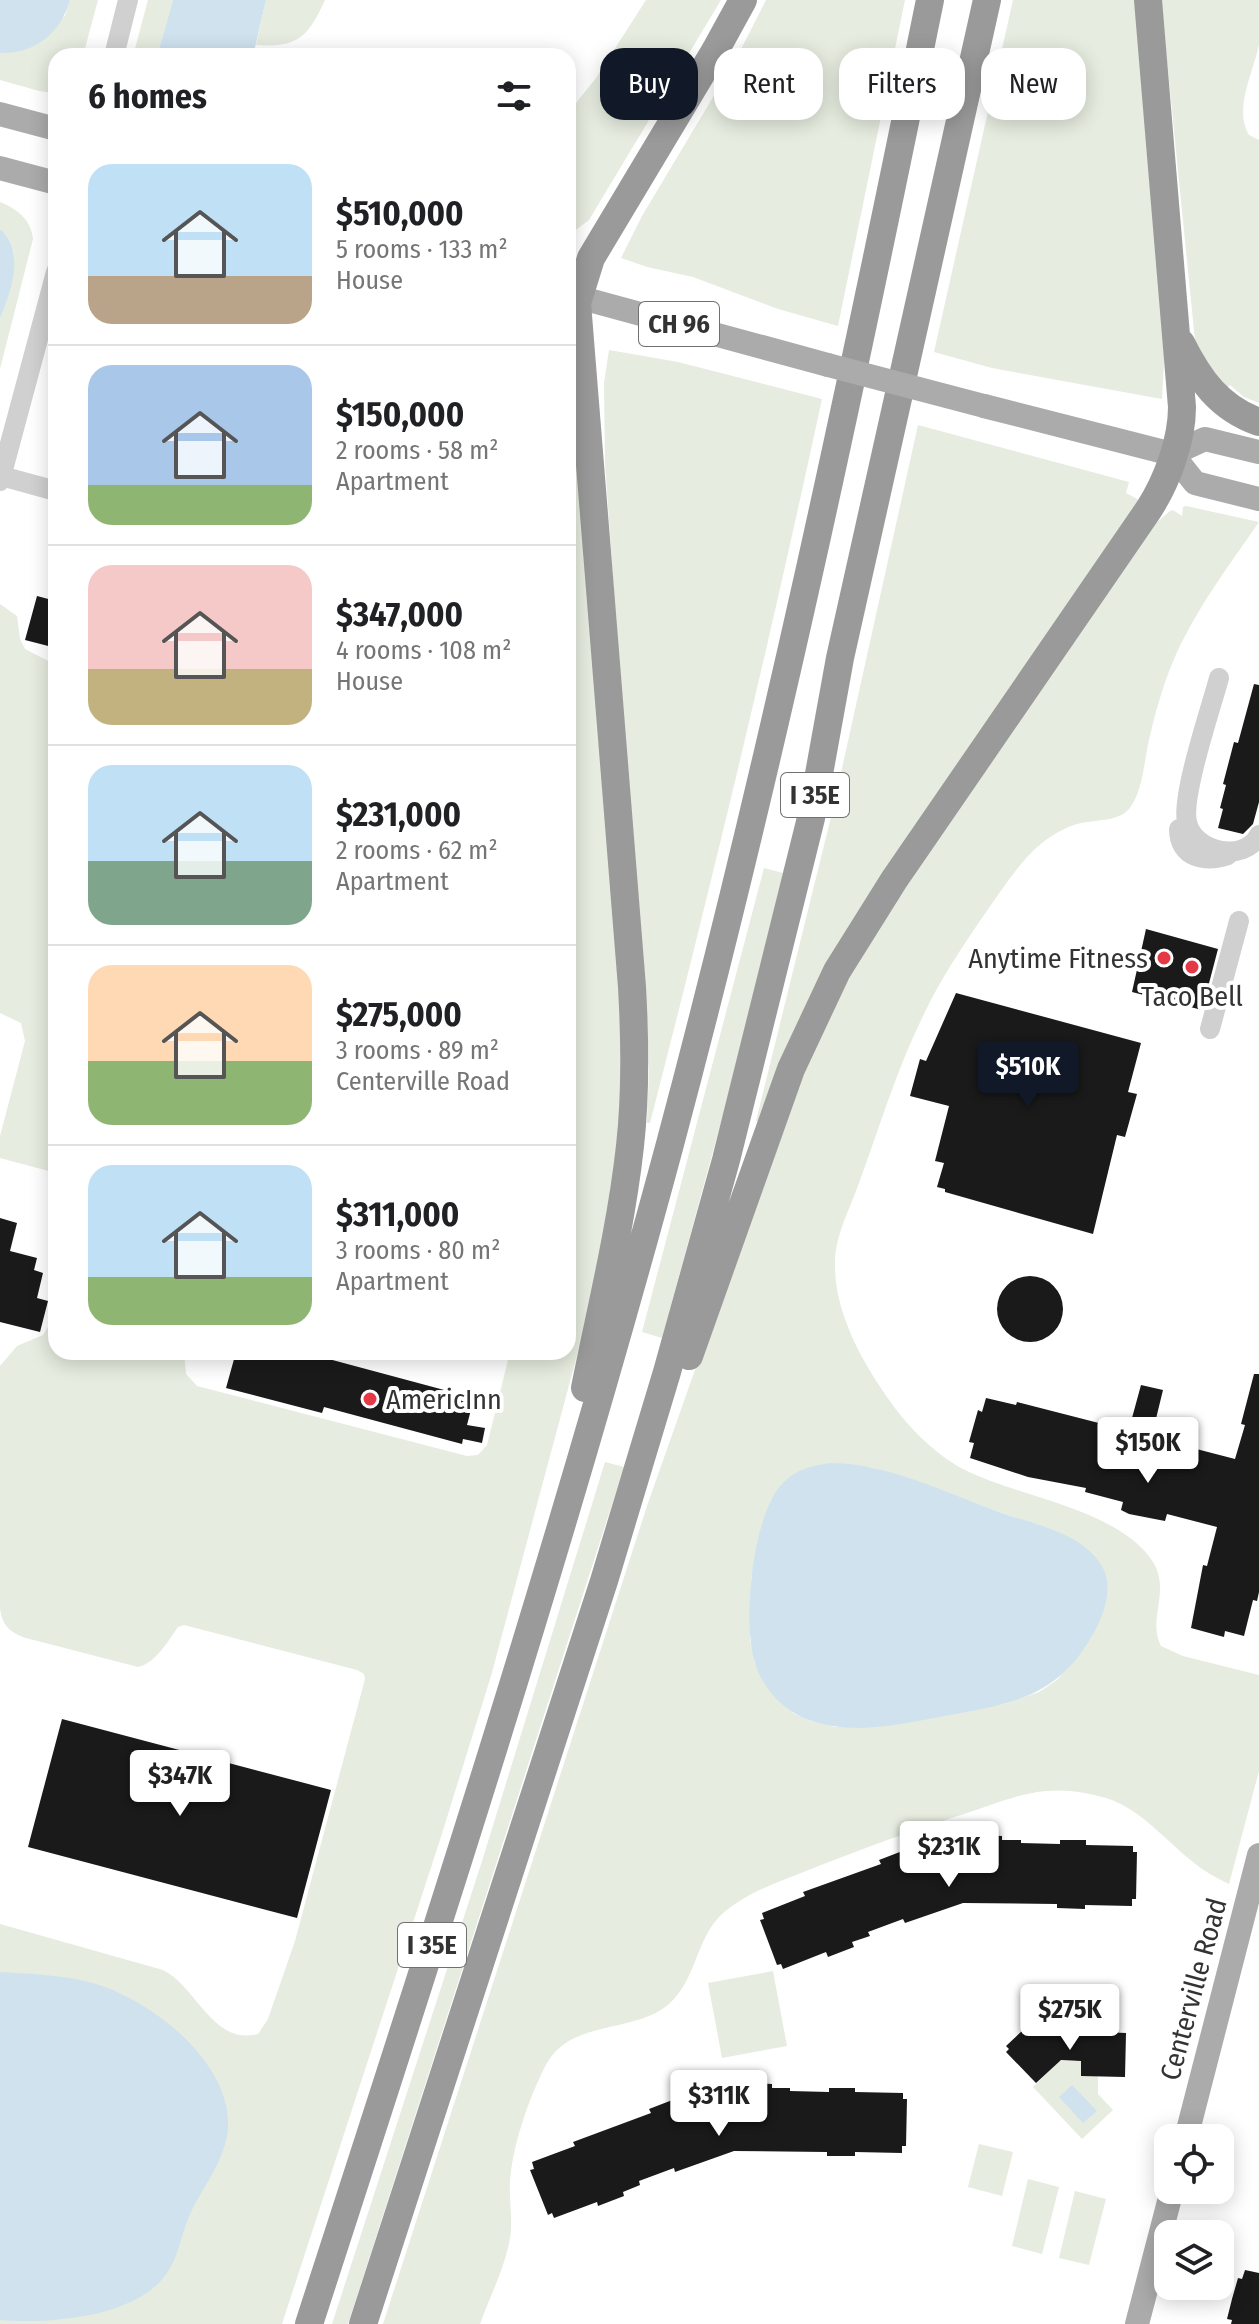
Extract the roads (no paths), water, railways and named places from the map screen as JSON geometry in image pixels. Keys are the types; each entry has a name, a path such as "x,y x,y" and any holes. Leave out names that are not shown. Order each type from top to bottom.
{"highway":[{"path":"576,284 743,0"},
{"name":"I 35E","path":"309,2324 460,1859 551,1565 673,1132 766,766 839,442 930,0"},
{"name":"I 35E","path":"363,2324 604,1581 699,1258 811,818 840,658 987,0"},
{"path":"604,1581 687,1364 782,1092 824,996 872,914 1153,502 1164,481 1182,413 1148,0"},
{"path":"551,1565 622,1201 634,1082 632,987 600,569 576,316"},
{"path":"1176,335 1194,369 1213,394 1234,412 1259,422"}],"main road":[{"path":"0,114 48,127"},
{"path":"0,168 48,181"},
{"name":"CH 96","path":"576,294 1172,454"},
{"path":"1259,452 1205,439 1172,454 1195,483 1259,499"},
{"name":"Centerville Road","path":"1190,2124 1259,1855"},
{"path":"1137,2324 1168,2204"}],"street":[{"path":"116,48 128,0"},
{"path":"48,302 1,479 48,489"},
{"path":"1219,678 1187,798 1186,822 1194,839 1210,847 1239,851 1251,846 1259,835"},
{"path":"1210,1029 1239,921"}],"water":[{"path":"0,0 70,0 60,22 45,39 24,50 0,53"},
{"path":"173,0 266,0 255,48 159,48"},
{"path":"0,229 13,248 14,272 0,318"},
{"path":"832,1463 896,1474 1050,1529 1085,1547 1103,1568 1107,1591 1097,1627 1078,1657 1050,1683 1020,1699 898,1724 846,1728 812,1721 785,1706 764,1682 751,1645 750,1597 757,1543 772,1498 783,1483 806,1468"},
{"path":"0,1972 84,1981 118,1992 141,2004 184,2038 202,2058 217,2080 225,2103 228,2127 223,2149 192,2210 169,2270 150,2291 110,2310 64,2319 0,2320"},
{"path":"1072,2085 1097,2111 1083,2123 1059,2097"}],"place":[{"name":"Anytime Fitness","path":"1164,958"},
{"name":"Taco Bell","path":"1192,967"},
{"name":"AmericInn","path":"370,1399"}]}
